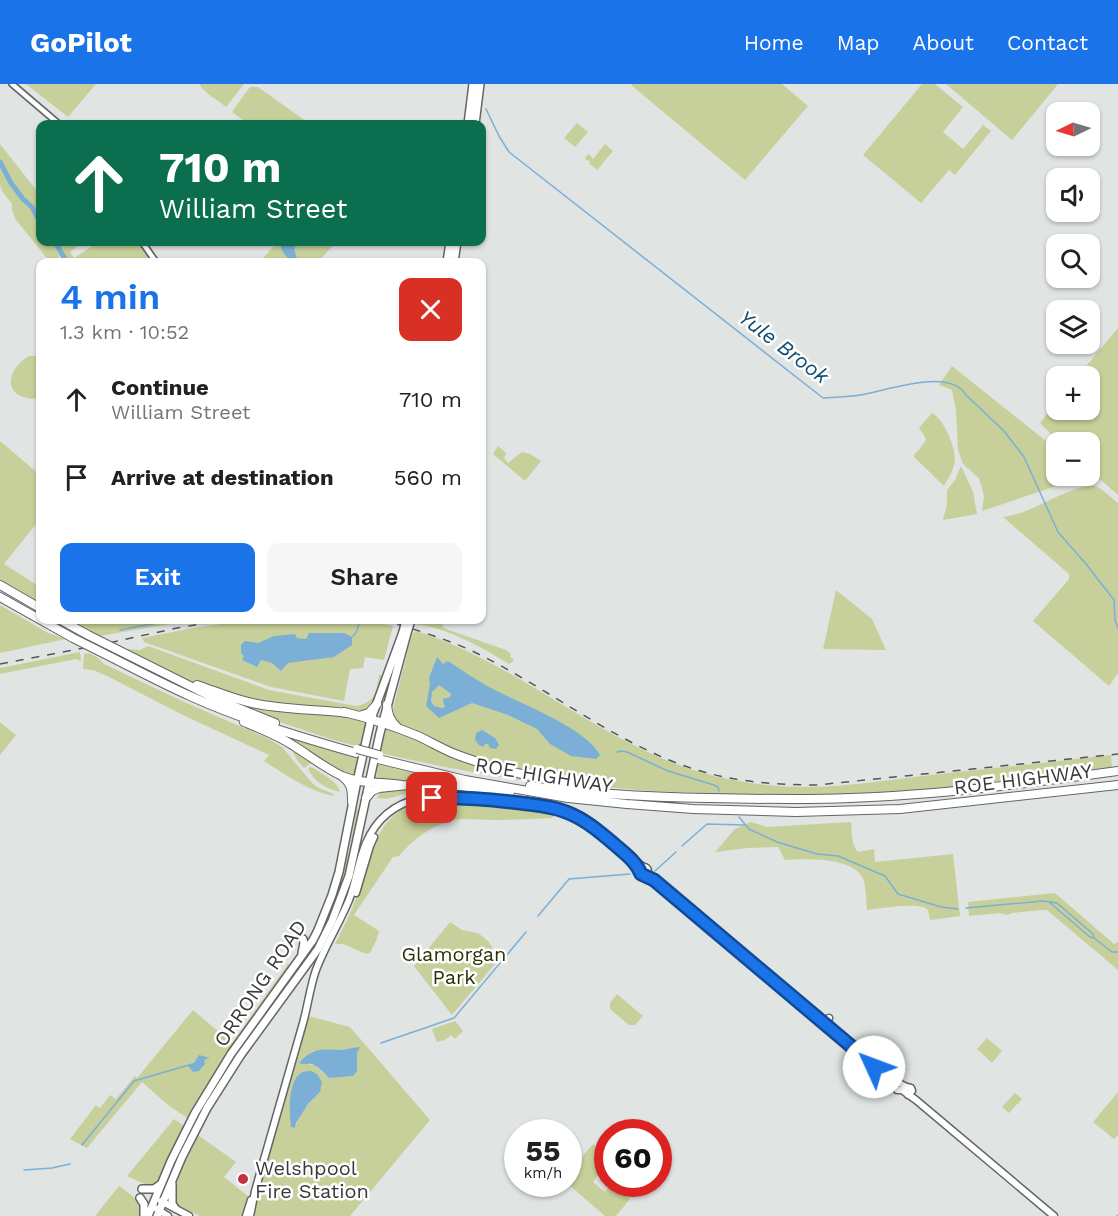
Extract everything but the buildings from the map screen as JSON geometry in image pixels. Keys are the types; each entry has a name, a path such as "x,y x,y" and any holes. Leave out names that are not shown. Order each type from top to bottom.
{"highway":[{"path":"468,120 473,84"},
{"path":"476,120 480,84"},
{"path":"0,585 36,606"},
{"name":"ROE HIGHWAY","path":"0,597 36,617"},
{"name":"ROE HIGHWAY","path":"48,624 191,696 273,728 358,752"},
{"name":"ROE HIGHWAY","path":"68,624 218,700 277,724 377,758 465,780 568,798 693,809 796,812 900,809 1118,784"},
{"path":"405,633 406,624"},
{"path":"405,633 409,624"},
{"name":"ORRONG ROAD","path":"146,1216 184,1133 231,1054 313,940 332,895 342,860 357,780 358,752 405,633"},
{"name":"ORRONG ROAD","path":"158,1214 172,1179 225,1077 321,944 341,899 349,876 405,633"},
{"path":"165,674 252,703 302,710 366,714 377,704"},
{"path":"191,696 280,738 343,776 357,780 402,785 459,786 568,798"},
{"path":"387,705 388,715 399,729"},
{"path":"344,712 383,723 481,763 568,784 633,796"},
{"name":"ROE HIGHWAY","path":"377,758 510,783 571,791 633,796 767,799 898,796 1118,771"},
{"path":"343,776 352,787 352,802"},
{"path":"366,798 375,790 402,785"},
{"path":"298,961 303,948 303,939"},
{"path":"172,1179 171,1199 175,1208"},
{"path":"142,1189 154,1189 161,1184"},
{"path":"140,1198 144,1204 146,1216"}],"main road":[{"path":"12,84 54,120"},
{"path":"246,1216 309,1000 320,969 357,891 372,839 391,815 407,805 443,798 515,803 563,811 594,827 841,1039 885,1070 895,1080 898,1085 897,1090 910,1093 1054,1216"},
{"path":"644,871 828,1020 898,1085"},
{"path":"756,960 770,978"},
{"path":"828,1020 841,1039"},
{"path":"250,1216 255,1191"},
{"path":"155,1197 189,1216"},
{"path":"152,1206 158,1214 168,1216"}],"green space":[{"path":"26,84 96,84 68,117"},
{"path":"199,84 244,84 226,107"},
{"path":"632,84 782,84 808,106 745,180"},
{"path":"922,84 935,84 963,107 943,132 963,149 983,125 991,131 955,175 949,170 921,203 863,155"},
{"path":"946,84 1058,84 1012,140"},
{"path":"250,87 258,87 304,120 243,120 233,113"},
{"path":"577,123 588,132 575,147 564,138"},
{"path":"0,144 36,190 36,245 16,220 12,204 0,185"},
{"path":"605,144 613,151 597,170 585,157 589,154 593,159"},
{"path":"37,246 77,246 70,252 74,258 60,256 47,258"},
{"path":"93,246 142,246 150,258 74,258"},
{"path":"274,246 332,246 322,258 263,258"},
{"path":"1118,328 1118,495 1100,480 1100,432 1049,432 1040,423 1046,416 1046,420 1100,420 1100,366 1086,366 1096,354 1100,354 1100,350"},
{"path":"29,356 36,356 36,398 29,399 19,395 11,385 13,372"},
{"path":"952,366 1046,441 1046,486 1056,486 982,511 984,496 979,478 963,464 958,450 956,410 952,390 939,385"},
{"path":"932,413 945,427 955,454 954,466 944,486 914,457 926,440 919,428"},
{"path":"0,441 36,472 36,524 4,564 36,584 36,601 0,580"},
{"path":"498,446 506,453 504,458 508,463 522,452 541,461 525,481 493,454"},
{"path":"961,466 973,492 977,514 943,520 947,504 947,490 955,480"},
{"path":"1095,486 1118,503 1118,673 1109,686 1033,621 1069,579 1069,574 1003,517 1026,511 1081,487"},
{"path":"836,590 872,619 886,650 823,649"},
{"path":"0,605 48,633 66,639 0,653"},
{"path":"77,624 170,624 99,636"},
{"path":"222,624 382,624 393,626 384,660 365,657 363,668 350,669 344,701 271,687 144,642 142,638"},
{"path":"412,624 442,624 443,628 506,650 514,659 509,664 475,644 450,633"},
{"path":"416,631 481,658 634,745 686,768 728,779 792,787 835,786 1111,755 1112,767 941,788 855,794 756,795 615,788 495,764 460,754 404,727 395,717 393,709 412,634"},
{"path":"148,646 269,690 356,706 371,699 376,691 379,675 383,675 377,704 363,715 232,697 165,674 114,648 140,650"},
{"path":"80,652 81,661 76,659 0,674 0,668"},
{"path":"89,653 104,664 269,739 282,747 313,784 334,796 306,786 281,772 264,761 269,755 107,676 93,670 83,669 84,654"},
{"path":"220,697 367,720 360,747 280,722"},
{"path":"0,722 16,735 0,755"},
{"path":"259,727 358,759 354,777 333,768"},
{"path":"387,727 431,745 566,787 472,772 380,753"},
{"path":"289,745 314,763 304,768"},
{"path":"378,763 437,777 518,791 443,782 376,782"},
{"path":"310,767 333,781 340,792 318,781 308,769"},
{"path":"443,787 485,793 432,789 414,791 391,798 377,798 378,791"},
{"path":"447,801 524,807 564,814 564,816 557,814 552,818 517,820 462,819 444,823 427,831 399,856 393,857 354,915 379,931 370,953 366,954 343,944 335,944 355,902 373,847 386,824 394,815 410,806"},
{"path":"357,806 359,818 348,875 320,942 316,939 349,852"},
{"path":"751,822 767,827 851,822 854,846 858,852 874,849 875,862 953,854 960,916 930,920 928,910 917,906 867,910 864,881 851,867 840,863 785,860 778,847 715,852 735,829"},
{"path":"1055,893 1114,944 1118,942 1118,970 1047,910 1007,915 999,913 969,916 968,902"},
{"name":"Glamorgan Park","path":"450,922 462,930 478,933 488,941 492,952 500,958 452,1015 414,966"},
{"path":"288,964 292,966 189,1119 168,1105 142,1082 87,1148 70,1139 96,1105 100,1108 110,1095 116,1099 135,1076 137,1078 193,1010 232,1043"},
{"path":"617,994 643,1016 635,1025 629,1025 610,1009 610,1003"},
{"path":"308,1016 350,1027 430,1120 350,1216 252,1216","holes":["359,1047 357,1071 329,1078 315,1065 300,1063 313,1051","311,1071 320,1092 305,1108 295,1128 291,1127 291,1096 300,1074"]},
{"path":"455,1021 463,1031 455,1039 451,1035 437,1042 432,1029"},
{"path":"987,1038 1002,1051 992,1063 977,1049"},
{"path":"1118,1092 1118,1135 1114,1139 1093,1122"},
{"path":"1015,1093 1022,1099 1009,1113 1002,1107"},
{"path":"174,1119 184,1126 157,1184 149,1186 127,1176"},
{"path":"198,1135 236,1162 224,1177 249,1197 243,1216 200,1216 177,1205 175,1198 178,1179"},
{"path":"594,1145 594,1197 628,1197 630,1199 616,1216 605,1216 582,1196 582,1157"},
{"path":"119,1186 137,1201 141,1216 95,1216"}],"water":[{"path":"281,246 296,246 294,249 297,258 289,258"},
{"path":"309,633 344,633 352,637 352,645 334,657 288,663 281,671 272,663 261,660 257,667 242,660 244,656 241,653 241,645 245,641 258,643 274,636 295,634 297,638 306,639"},
{"path":"437,657 443,664 448,661 487,686 566,725 581,735 600,755 596,759 571,756 550,744 537,729 508,715 472,703 439,718 426,706 429,678","holes":["439,685 451,694 449,698 444,698 445,707 434,706 431,701 432,692"]},
{"path":"482,730 495,738 499,745 496,749 490,748 488,744 480,746 475,740 476,733"},
{"path":"360,1047 357,1053 357,1071 353,1076 329,1078 314,1065 299,1063 308,1054 317,1050"},
{"path":"199,1055 210,1058 204,1061 205,1064 199,1071 193,1072 188,1066 194,1063"},
{"path":"311,1071 317,1074 322,1082 320,1092 308,1104 295,1128 291,1127 290,1106 294,1083 301,1073"}],"waterway":[{"name":"Yule Brook","path":"486,109 509,152 823,398 860,395 916,383 946,383 958,387 1004,431 1024,457 1058,532 1114,600 1115,620 1118,628"},
{"path":"0,162 11,183 36,214"},
{"path":"57,246 64,257"},
{"path":"120,630 152,624"},
{"path":"352,637 359,624"},
{"path":"617,752 627,752 668,771 714,785 719,791"},
{"path":"739,817 749,829 777,842 817,854 838,856 885,876 898,894 941,907 958,909"},
{"path":"682,846 707,824 744,825"},
{"path":"655,871 676,852"},
{"path":"538,916 569,879 630,874"},
{"path":"966,908 1043,901 1057,903 1093,934 1094,938"},
{"path":"1049,902 1090,937 1112,952 1118,952"},
{"path":"381,1043 454,1018 526,932"},
{"path":"82,1145 134,1081 189,1065"},
{"path":"24,1170 70,1164"}],"railway":[{"path":"0,664 201,624"},
{"path":"395,624 468,649 627,740 682,765 715,775 765,783 817,785 1118,754"}],"place":[{"name":"Welshpool Fire Station","path":"243,1179"}],"route":[{"path":"432,798 476,799 552,808 572,814 594,827 637,866 642,875 654,880 874,1067"}]}
